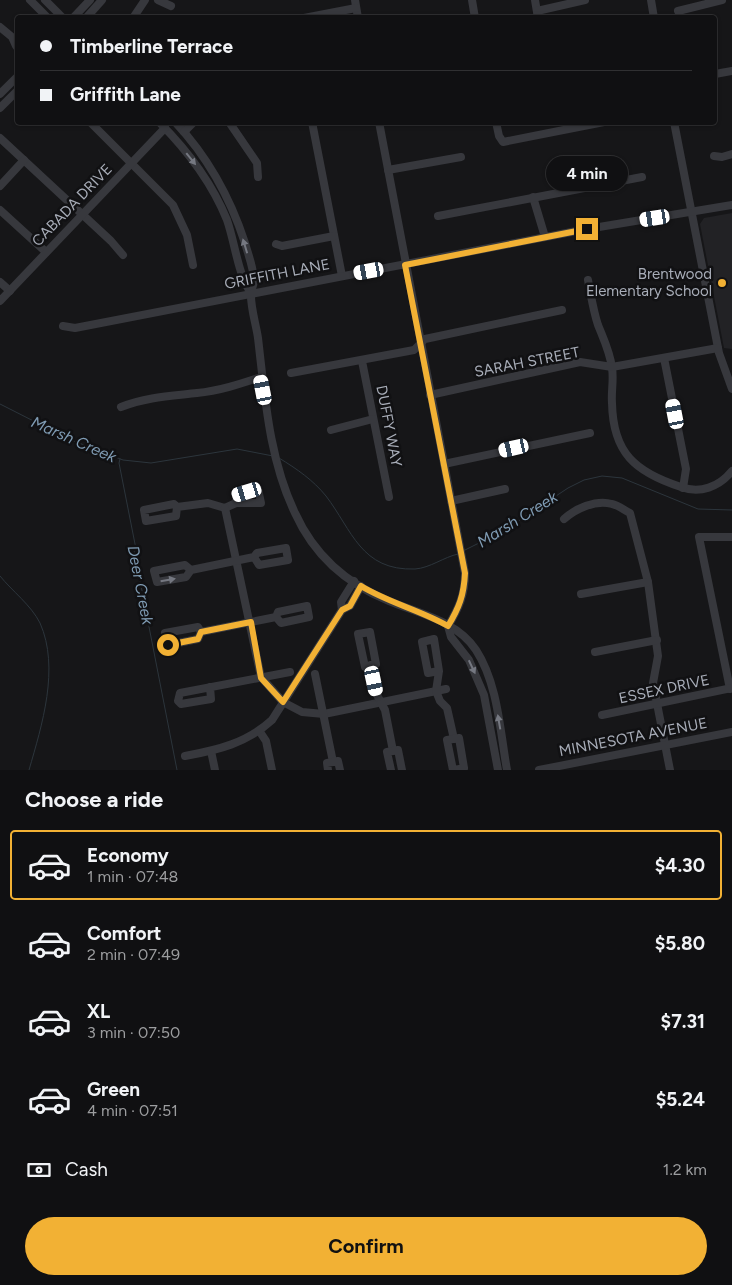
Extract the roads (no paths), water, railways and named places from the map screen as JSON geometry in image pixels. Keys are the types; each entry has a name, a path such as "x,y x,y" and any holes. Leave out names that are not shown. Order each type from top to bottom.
{"street":[{"path":"30,0 45,15"},
{"path":"45,0 61,15"},
{"path":"76,15 90,0"},
{"path":"89,15 102,0"},
{"path":"135,15 144,0"},
{"path":"158,0 171,6"},
{"path":"472,0 475,15"},
{"path":"534,0 537,14 586,0"},
{"path":"651,0 654,15"},
{"path":"678,11 722,0"},
{"path":"315,15 356,4"},
{"path":"0,27 12,37 15,44"},
{"path":"717,74 732,72"},
{"path":"0,94 15,79"},
{"path":"0,108 15,93"},
{"path":"93,125 173,205 187,235 193,265"},
{"path":"162,125 194,161 211,189 226,219 238,254 244,283 251,293"},
{"name":"CABADA DRIVE","path":"0,301 132,163 162,125"},
{"path":"177,125 207,162 229,202 248,253 254,281 251,293 261,376 278,470 295,514 311,544 333,567 382,598 423,613 458,630 476,649 486,668 493,692 508,770"},
{"path":"184,132 191,125"},
{"path":"231,125 257,162 258,177"},
{"path":"313,125 342,276"},
{"path":"380,125 465,573 464,592 460,607 448,626 451,637 469,660 484,695 498,770"},
{"path":"497,125 499,136 503,142 589,125"},
{"path":"675,125 718,348 732,389"},
{"path":"0,138 123,254"},
{"path":"714,156 722,157 732,154"},
{"path":"388,170 461,157"},
{"path":"0,186 24,160"},
{"path":"438,216 642,178"},
{"path":"533,197 545,237"},
{"name":"GRIFFITH LANE","path":"64,326 75,328 545,237 732,205"},
{"path":"0,210 46,252"},
{"path":"276,244 282,246 334,236"},
{"path":"588,280 598,324 608,347 612,367 612,404 618,439 625,455 651,474 683,488 707,489 718,484 732,471"},
{"path":"0,282 10,291"},
{"path":"291,373 414,350 425,339 562,310"},
{"name":"SARAH STREET","path":"430,395 580,362 612,367 718,348"},
{"path":"664,358 686,469 683,488"},
{"name":"DUFFY WAY","path":"362,361 389,497"},
{"path":"121,407 171,394 197,394 226,388 261,376"},
{"path":"331,430 373,419"},
{"path":"444,464 590,433"},
{"path":"451,501 505,489"},
{"path":"177,508 208,503 225,508 236,503"},
{"path":"564,519 583,508 598,503 612,504 630,513 648,582 658,656 653,683 670,770"},
{"path":"225,508 251,622 261,678 283,702 302,712 324,714 446,689"},
{"path":"731,689 699,537 732,537"},
{"path":"191,570 254,557"},
{"path":"342,610 341,602 354,581"},
{"path":"581,594 648,582"},
{"path":"185,756 211,751 240,742 260,732 272,720 342,610 350,606 361,586"},
{"path":"201,632 276,617"},
{"path":"595,652 656,640"},
{"path":"371,665 393,751"},
{"path":"439,671 436,691 440,701 447,708 454,739"},
{"path":"210,687 290,672"},
{"path":"315,674 332,762"},
{"name":"ESSEX DRIVE","path":"602,715 731,689"},
{"path":"260,732 266,742 272,770"},
{"name":"MINNESOTA AVENUE","path":"539,770 732,732"},
{"path":"459,738 464,768 454,770 447,740 454,739 459,738"},
{"path":"391,770 387,752 398,750 402,770"},
{"path":"211,751 215,770"},
{"path":"328,770 327,764 338,761 340,770"}],"waterway":[{"name":"Marsh Creek","path":"0,404 71,440 123,460 151,463 237,449 273,456"},
{"name":"Marsh Creek","path":"279,458 304,475 321,490 360,546 370,556 382,563 397,568 415,569 426,567 458,554"},
{"name":"Deer Creek","path":"120,459 119,463 136,549 134,550 177,770"},
{"name":"Marsh Creek","path":"463,551 505,530 568,488 584,480 602,476 622,478 698,509 732,510"},
{"path":"0,576 36,616 46,640 49,659 47,696 29,770"}],"place":[{"name":"Brentwood Elementary School","path":"722,283"}]}
